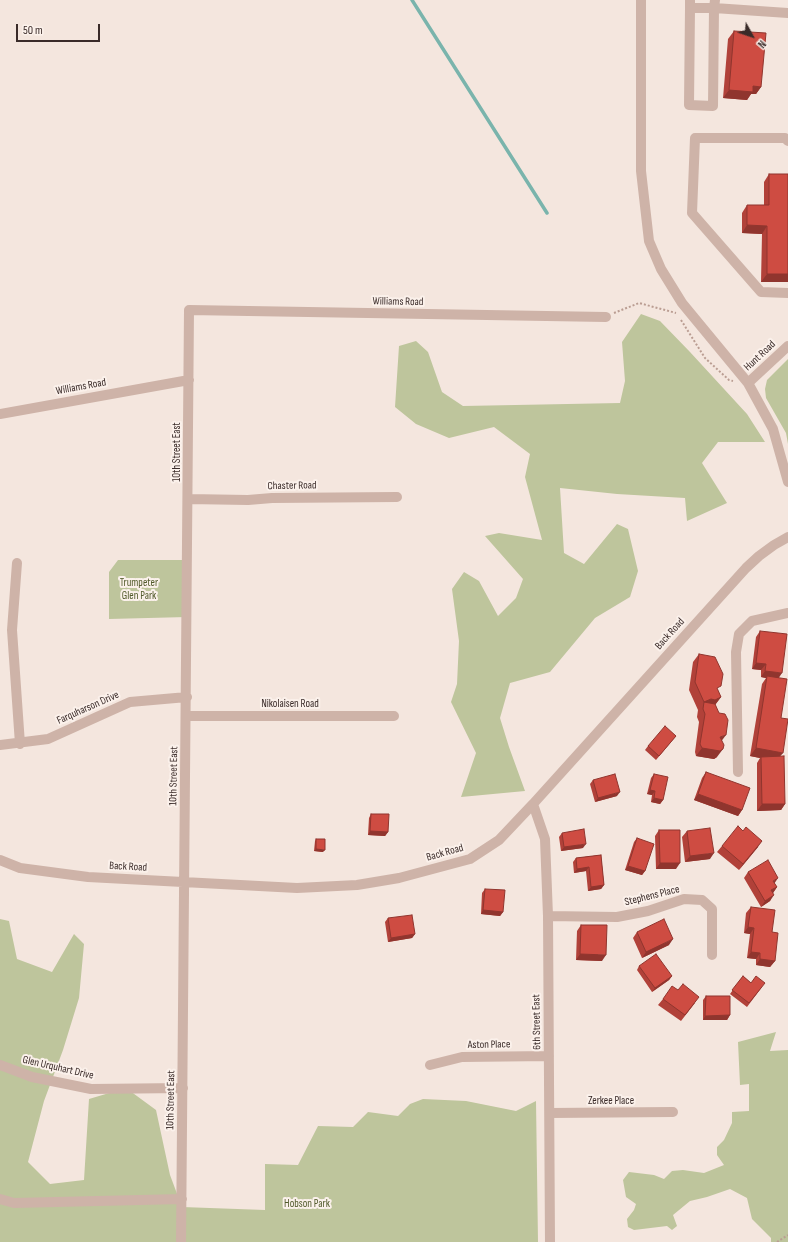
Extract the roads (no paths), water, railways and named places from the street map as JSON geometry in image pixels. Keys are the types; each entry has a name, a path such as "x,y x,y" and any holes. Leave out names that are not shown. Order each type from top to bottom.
{"street":[{"path":"641,0 641,171 649,241 661,269 682,303 748,383 773,429 788,482"},
{"path":"714,4 713,106 689,105 690,4 714,4 788,13"},
{"path":"788,141 785,138 694,138 692,213 761,292 788,293"},
{"name":"Williams Road","path":"189,310 606,317"},
{"name":"10th Street East","path":"181,1242 184,1088 189,310"},
{"name":"Hunt Road","path":"748,383 788,346"},
{"name":"Williams Road","path":"0,414 189,380"},
{"name":"Chaster Road","path":"188,499 248,500 272,498 396,497"},
{"name":"Back Road","path":"0,860 20,868 88,877 297,888 357,885 399,878 470,859 499,840 746,568 759,556 788,537"},
{"path":"17,563 12,630 20,744"},
{"path":"738,772 736,652 739,634 752,621 788,613"},
{"name":"Farquharson Drive","path":"0,745 20,744 48,739 130,702 187,697"},
{"name":"Nikolaisen Road","path":"187,716 394,716"},
{"name":"6th Street East","path":"533,804 545,839 548,916 550,1242"},
{"name":"Stephens Place","path":"548,916 617,917 648,910 684,899 702,900 712,909 712,955"},
{"name":"Aston Place","path":"430,1065 462,1057 549,1056"},
{"name":"Glen Urquhart Drive","path":"0,1066 32,1077 90,1089 184,1088"},
{"name":"Zerkee Place","path":"550,1113 673,1112"},
{"path":"0,1199 14,1203 182,1199"}],"waterway":[{"path":"412,0 547,213"}],"park label":[{"name":"Trumpeter Glen Park","path":"139,589"},
{"name":"Hobson Park","path":"307,1204"}]}
